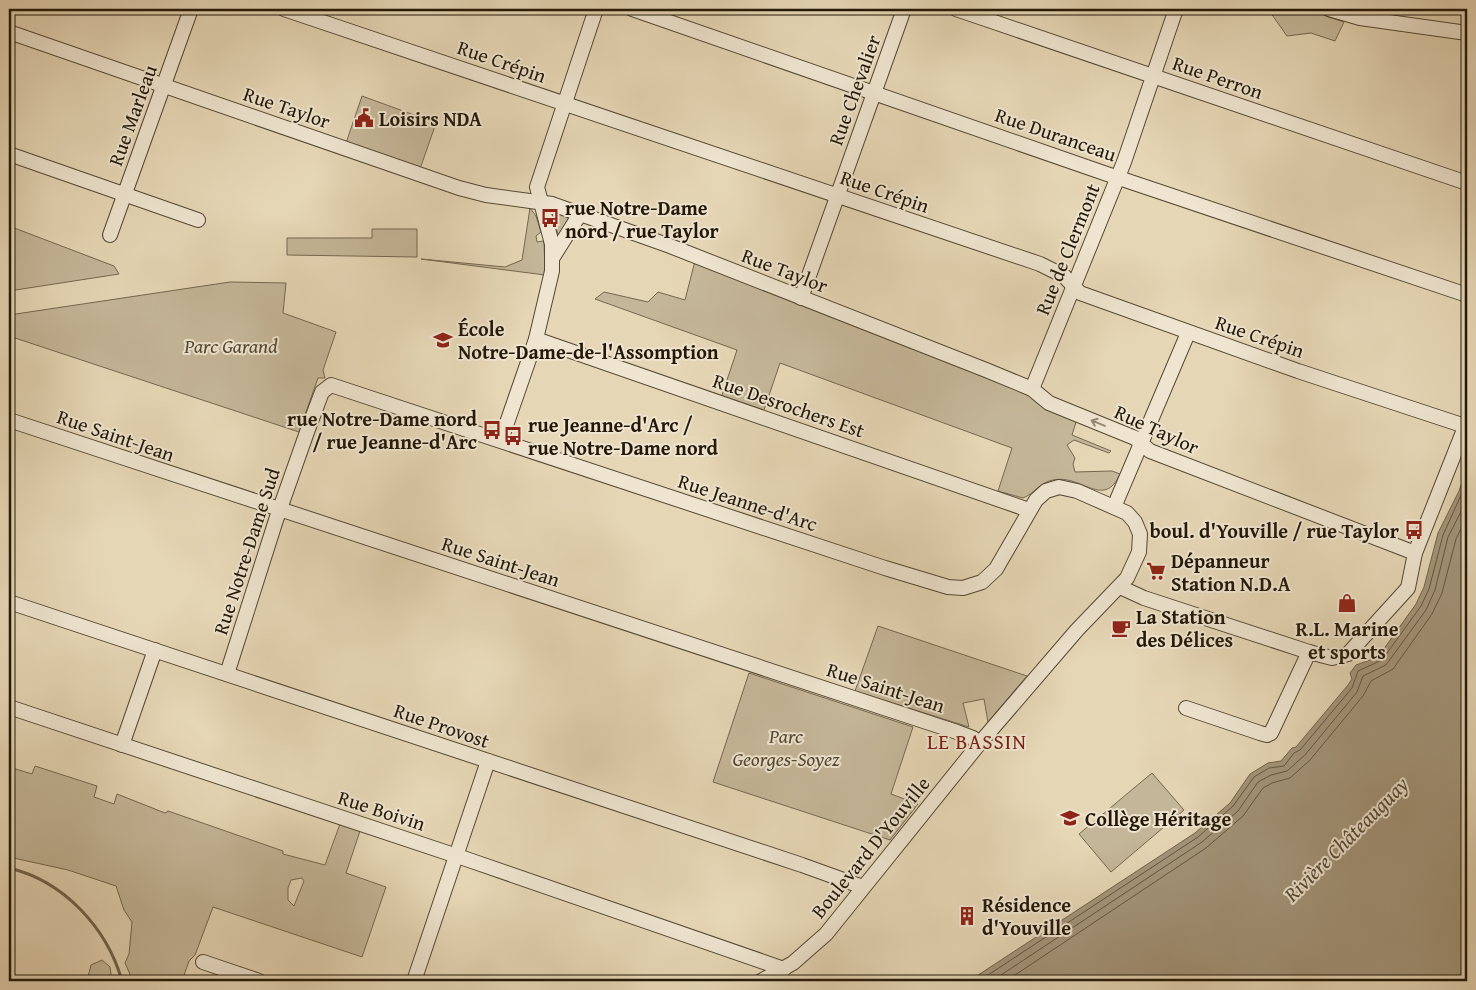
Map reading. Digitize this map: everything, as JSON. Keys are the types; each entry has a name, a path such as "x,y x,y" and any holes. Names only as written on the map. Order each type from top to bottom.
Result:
{"street":[{"name":"Rue Marleau","path":"110,235 191,9"},
{"name":"Rue Crépin","path":"284,9 1040,264 1064,276 1080,293 1188,332 1466,424"},
{"path":"501,440 536,339 548,297 553,257 537,189 539,179 596,9"},
{"name":"Rue Duranceau","path":"632,9 1467,295"},
{"name":"Rue Chevalier","path":"801,298 904,9"},
{"name":"Rue Perron","path":"956,9 1467,182"},
{"name":"Rue de Clermont","path":"1032,389 1117,176 1176,9"},
{"path":"1329,9 1360,18 1467,33"},
{"name":"Rue Taylor","path":"9,32 459,188 486,195 540,202 580,214 1032,389 1049,403 1134,438 1141,445 1159,455 1415,553"},
{"path":"9,154 198,220"},
{"path":"553,257 580,214"},
{"path":"1114,507 1188,332"},
{"name":"Rue Desrochers Est","path":"536,339 1029,510"},
{"name":"Rue Jeanne-d'Arc","path":"328,386 341,387 885,568 948,587 970,587 988,579 1007,552 1029,510 1040,496 1059,487 1077,491 1132,517 1140,534 1136,561 1120,587"},
{"name":"Rue Notre-Dame Sud","path":"227,674 280,510 320,398 328,386"},
{"name":"Rue Saint-Jean","path":"9,420 952,730 973,738 979,744"},
{"path":"1120,587 1144,598 1309,652 1332,658 1344,656 1350,652 1408,588 1412,577 1415,553 1466,424"},
{"name":"Boulevard D'Youville","path":"761,981 784,969 826,934 979,744 1071,637 1120,587"},
{"name":"Rue Provost","path":"9,602 819,870 863,887"},
{"path":"122,745 155,650"},
{"path":"1186,708 1260,733 1271,734 1309,652"},
{"name":"Rue Boivin","path":"9,708 456,856 784,969"},
{"path":"414,981 488,761"},
{"path":"742,953 754,964 755,981"},
{"path":"203,962 260,981"}],"green space":[{"path":"1268,9 1312,9 1344,22 1335,41 1311,33 1287,36"},
{"path":"362,96 436,123 420,169 346,143"},
{"path":"530,208 536,216 541,232 536,236 537,242 544,241 545,275 421,259 505,267 522,260"},
{"path":"556,212 567,216 569,221 559,236 551,218 553,213"},
{"path":"9,226 114,266 119,274 9,291"},
{"path":"372,229 417,229 417,257 287,255 287,238 372,238"},
{"path":"695,261 1028,394 1077,419 1072,435 1111,451 1109,453 1074,440 1067,445 1075,458 1073,464 1075,472 1112,471 1120,474 1114,484 1107,489 1099,490 1064,479 1048,481 1023,498 998,491 1012,448 780,363 763,413 721,398 737,350 595,299 604,292 648,302 658,292 685,300"},
{"name":"Parc Garand","path":"230,282 286,283 283,313 336,332 323,370 325,378 318,378 301,426 302,433 9,336 9,315"},
{"name":"Parc Georges-Soyez","path":"878,626 1027,676 988,722 984,699 963,703 969,727 855,691"},
{"name":"Parc Georges-Soyez","path":"749,673 913,727 891,794 918,804 890,840 713,782"},
{"path":"35,766 97,786 94,797 114,804 117,794 165,813 168,811 283,851 283,854 325,865 340,824 360,831 346,873 386,887 362,957 213,907 195,955 189,961 182,981 133,981 125,963 129,954 132,922 124,910 116,886 68,870 9,857 9,767 32,774","holes":["302,878 304,881 294,906 288,900 288,888 291,880"]},
{"path":"1152,773 1184,810 1111,872 1079,834"},
{"path":"102,960 110,967 112,981 87,981 91,965"}],"water":[{"name":"Rivière Châteauguay","path":"1467,468 1467,981 969,981 1195,833 1230,803 1250,774 1268,763 1281,761 1292,748 1296,747 1348,685 1352,679 1350,673 1356,665 1378,657 1416,604 1424,587 1438,533 1459,491"}],"waterway":[{"path":"9,868 29,874 65,895 94,925 106,943 122,981"}],"place":[{"name":"Loisirs NDA","path":"364,118"},
{"name":"rue Notre-Dame nord / rue Taylor","path":"550,218"},
{"name":"École Notre-Dame-de-l'Assomption","path":"443,340"},
{"name":"rue Notre-Dame nord / rue Jeanne-d'Arc","path":"492,430"},
{"name":"rue Jeanne-d'Arc / rue Notre-Dame nord","path":"513,436"},
{"name":"boul. d'Youville / rue Taylor","path":"1414,530"},
{"name":"Dépanneur Station N.D.A","path":"1156,571"},
{"name":"R.L. Marine et sports","path":"1347,603"},
{"name":"La Station des Délices","path":"1121,628"},
{"name":"Collège Héritage","path":"1070,818"},
{"name":"Résidence d'Youville","path":"967,916"}],"district":[{"name":"LE BASSIN","path":"977,741"}]}
